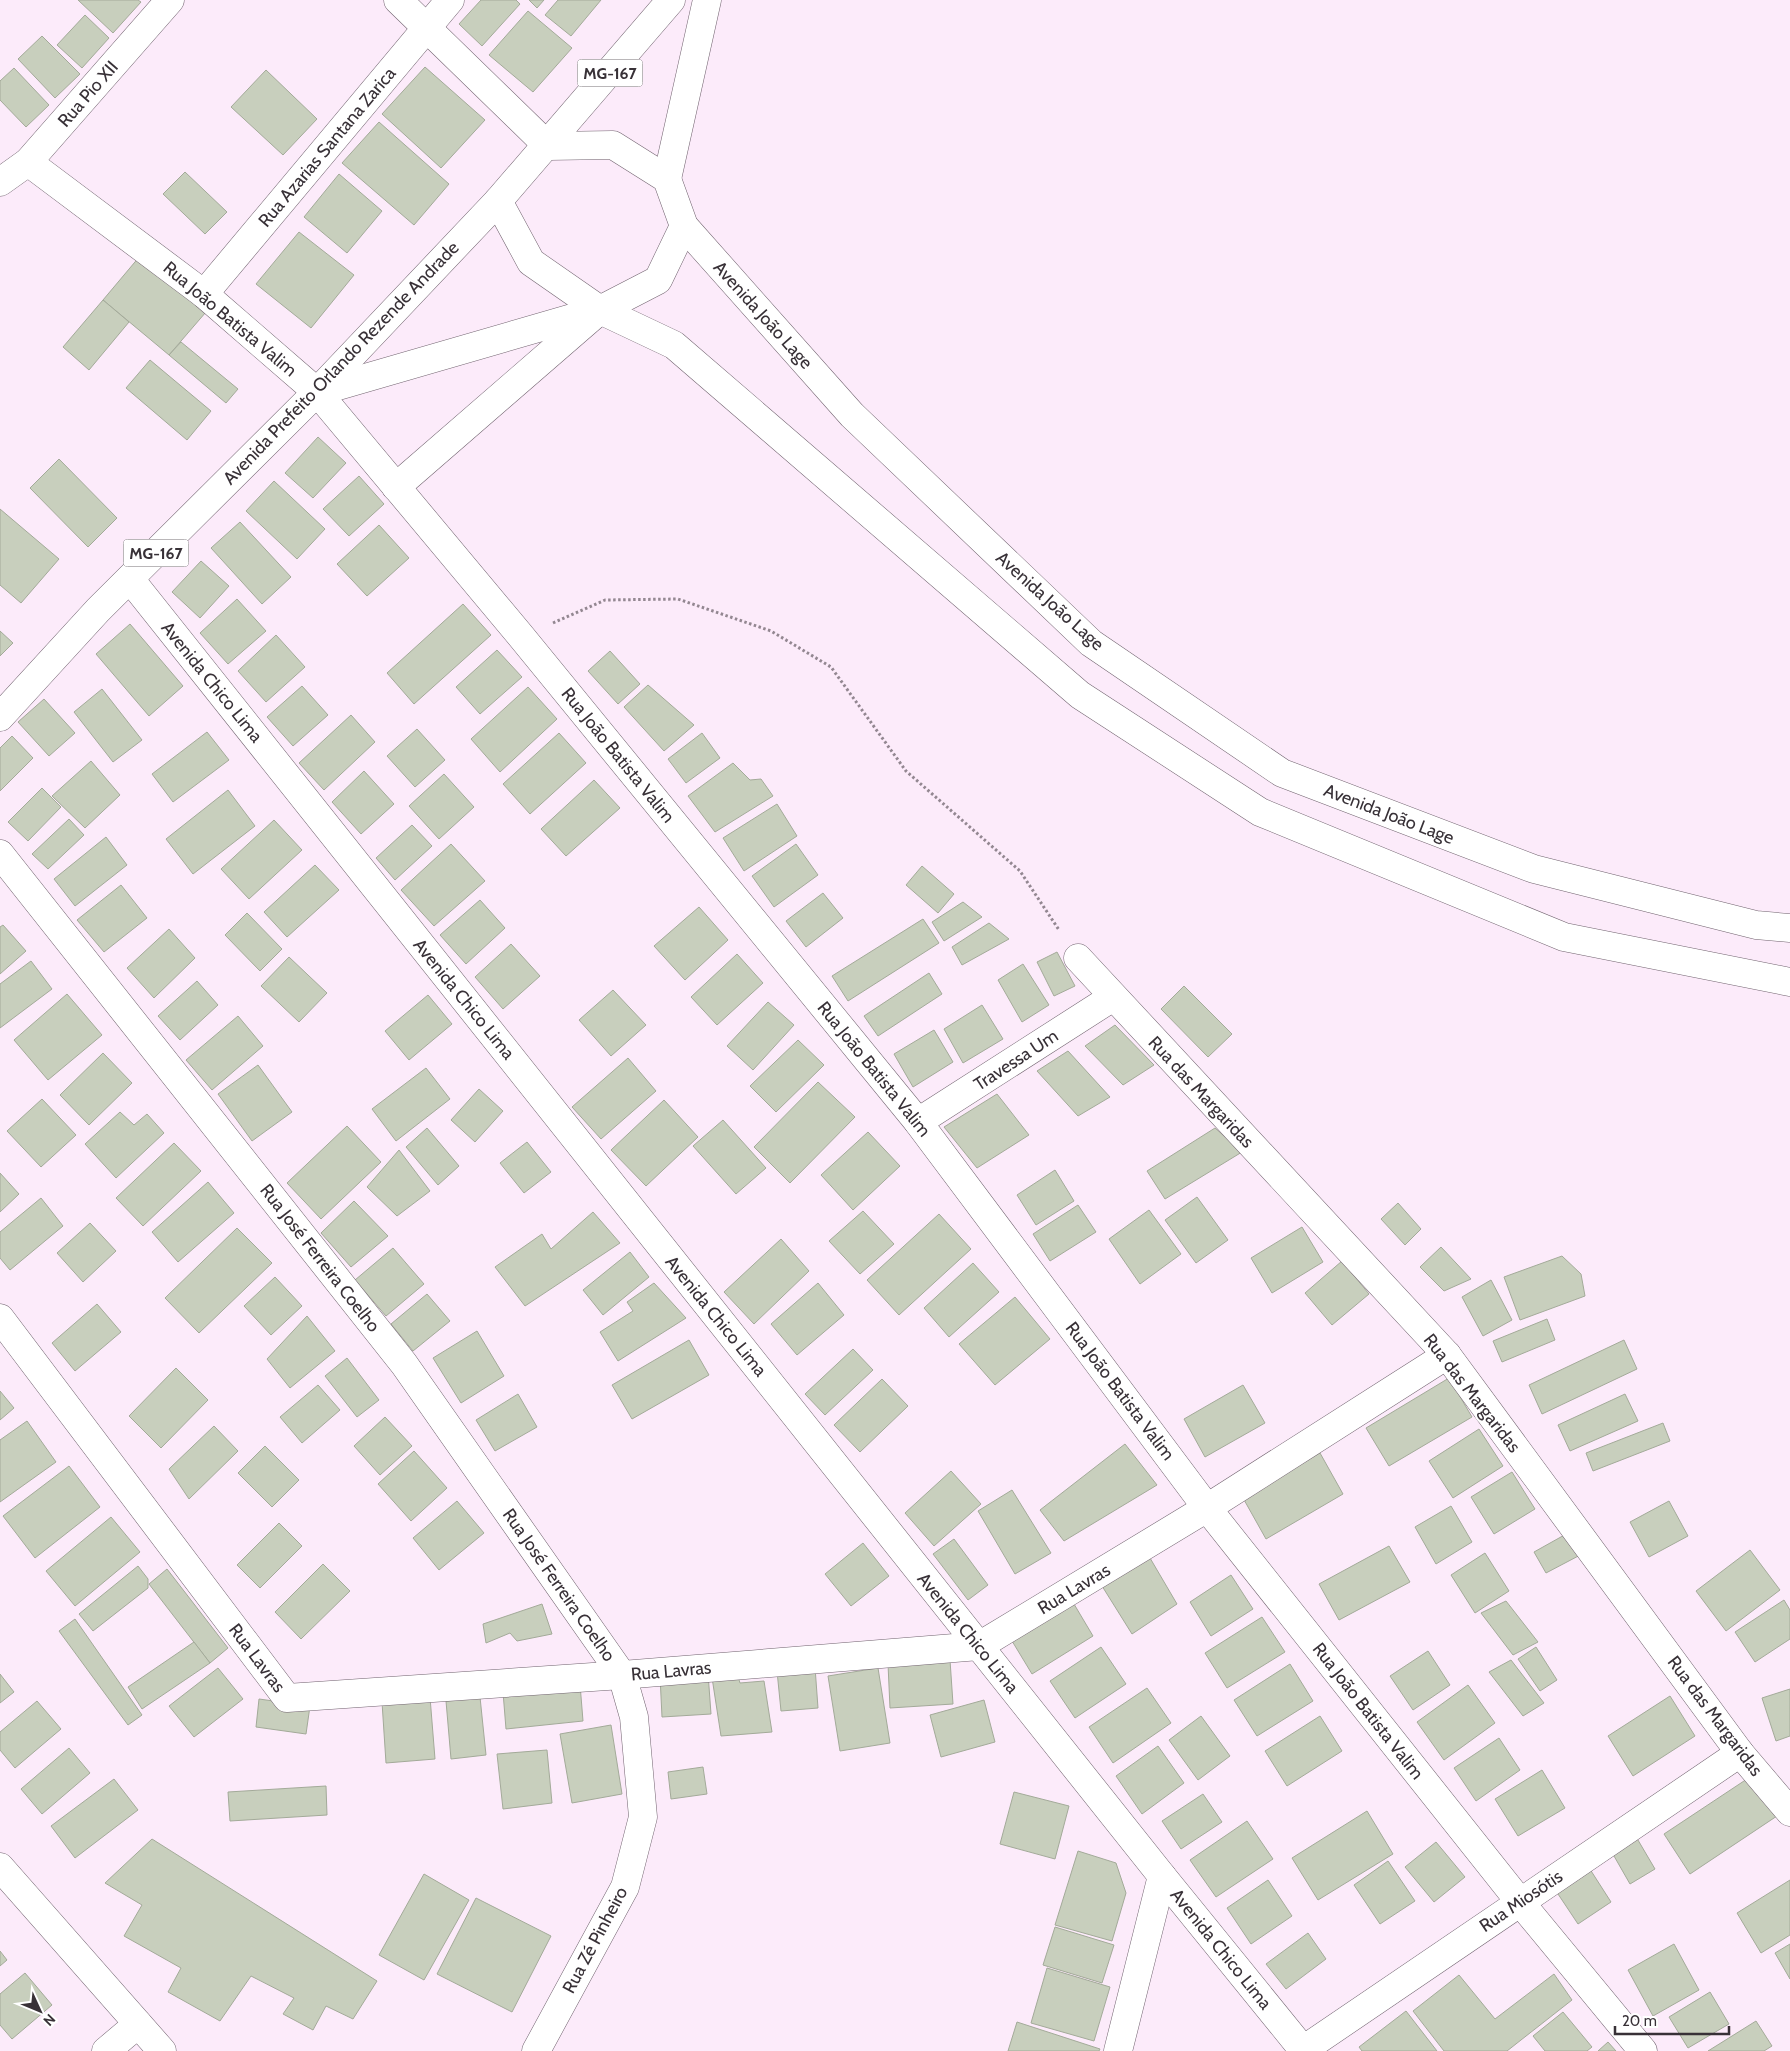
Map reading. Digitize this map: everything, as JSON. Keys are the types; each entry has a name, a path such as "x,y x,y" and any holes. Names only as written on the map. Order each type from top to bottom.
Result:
{"street":[{"name":"Rua Pio XII","path":"0,182 28,162 170,0"},
{"path":"398,0 548,146 613,145 667,179 707,0"},
{"name":"Rua Azarias Santana Zarica","path":"204,294 450,0"},
{"name":"Avenida Prefeito Orlando Rezende Andrade","path":"0,717 130,579 317,392 498,201 548,146 671,0"},
{"name":"Rua João Batista Valim","path":"28,162 204,294 317,392 520,635 918,1122 1207,1508 1520,1902 1643,2051"},
{"name":"Avenida João Lage","path":"667,179 684,226 852,415 1091,643 1282,773 1534,869 1756,925 1790,928"},
{"path":"498,201 531,262 600,310 674,345 1080,694 1260,812 1564,937 1790,982"},
{"path":"317,392 600,310 658,280 684,226"},
{"path":"396,487 600,310"},
{"name":"Avenida Chico Lima","path":"130,579 1162,1876 1304,2051"},
{"name":"Rua José Ferreira Coelho","path":"0,854 404,1364 622,1676"},
{"name":"Rua das Margaridas","path":"1078,958 1447,1355 1740,1753 1790,1812"},
{"name":"Travessa Um","path":"918,1122 1113,997"},
{"name":"Rua Lavras","path":"0,1318 287,1698 622,1676 979,1646 1207,1508 1447,1355"},
{"name":"Rua Zé Pinheiro","path":"536,2051 625,1887 644,1817 634,1717 622,1676"},
{"name":"Rua Miosótis","path":"1304,2051 1740,1753"},
{"path":"0,1867 162,2051"},
{"path":"1118,2051 1162,1876"},
{"path":"106,2051 138,2024"}],"path":[{"path":"520,635 551,624 605,600 678,599 771,631 831,667 906,771 1020,871 1078,958"}],"building":[{"path":"78,0 138,0 141,2 113,33"},
{"path":"481,0 516,0 520,4 482,46 459,24"},
{"path":"529,0 544,0 537,8"},
{"path":"558,0 601,0 571,36 545,15"},
{"path":"528,11 572,48 533,92 489,55"},
{"path":"85,15 109,38 82,68 57,45"},
{"path":"42,36 80,74 55,98 18,59"},
{"path":"425,67 485,120 441,168 382,114"},
{"path":"14,68 49,105 26,127 0,100 0,81"},
{"path":"266,70 317,119 283,155 231,107"},
{"path":"379,122 449,184 414,225 342,163"},
{"path":"185,172 227,212 205,234 163,194"},
{"path":"339,174 382,211 347,253 304,217"},
{"path":"299,232 354,275 311,328 256,284"},
{"path":"140,256 206,312 169,355 103,300"},
{"path":"103,300 129,322 89,370 63,347"},
{"path":"181,342 238,389 226,403 169,355"},
{"path":"150,360 211,411 187,440 126,388"},
{"path":"318,437 346,463 313,498 285,473"},
{"path":"59,459 117,518 88,547 30,488"},
{"path":"359,476 384,504 349,536 323,509"},
{"path":"274,481 325,529 297,559 246,511"},
{"path":"0,509 59,559 21,603 0,585"},
{"path":"240,522 291,577 262,604 211,548"},
{"path":"379,525 409,558 367,596 337,564"},
{"path":"201,561 229,586 200,618 172,592"},
{"path":"237,599 266,631 228,664 200,633"},
{"path":"463,604 491,635 414,704 387,673"},
{"path":"130,624 183,686 149,716 96,654"},
{"path":"0,631 13,643 0,656"},
{"path":"276,635 305,667 266,702 238,671"},
{"path":"497,650 522,677 480,714 456,687"},
{"path":"610,651 640,684 618,704 588,671"},
{"path":"648,685 694,725 664,751 624,707"},
{"path":"302,686 328,715 293,746 267,717"},
{"path":"528,687 557,719 500,772 471,739"},
{"path":"102,689 142,740 113,762 74,712"},
{"path":"44,699 75,733 49,756 18,722"},
{"path":"351,715 375,742 324,790 299,763"},
{"path":"417,729 445,760 415,787 387,756"},
{"path":"207,732 229,760 173,802 152,774"},
{"path":"559,733 586,763 530,814 503,784"},
{"path":"702,733 720,758 686,783 668,759"},
{"path":"12,736 33,758 0,791 0,748"},
{"path":"91,761 120,795 85,828 52,796"},
{"path":"733,763 750,780 761,779 773,796 715,832 688,796"},
{"path":"364,771 394,804 361,834 332,802"},
{"path":"444,774 474,807 439,839 409,806"},
{"path":"594,780 620,808 566,856 541,829"},
{"path":"42,788 61,807 28,841 8,822"},
{"path":"228,790 255,826 193,874 166,839"},
{"path":"777,804 797,836 744,871 723,838"},
{"path":"69,819 84,835 48,869 32,854"},
{"path":"274,820 302,850 249,899 221,869"},
{"path":"412,825 432,846 395,880 376,858"},
{"path":"106,837 127,865 75,906 54,879"},
{"path":"451,844 485,881 434,926 401,890"},
{"path":"796,844 818,875 774,907 752,876"},
{"path":"315,865 339,890 287,937 264,912"},
{"path":"922,866 954,894 938,913 906,885"},
{"path":"121,885 147,918 104,952 77,920"},
{"path":"823,893 843,918 806,947 786,921"},
{"path":"480,900 505,928 466,964 440,935"},
{"path":"963,902 982,917 944,941 932,922"},
{"path":"699,907 728,940 685,980 654,946"},
{"path":"247,913 282,949 260,971 225,935"},
{"path":"923,919 939,943 848,1001 832,976"},
{"path":"989,923 1009,939 962,965 952,947"},
{"path":"3,925 26,951 0,974 0,927"},
{"path":"169,929 195,958 154,998 127,968"},
{"path":"511,944 540,976 503,1009 475,977"},
{"path":"1057,952 1075,986 1054,996 1037,962"},
{"path":"737,954 763,983 717,1025 691,997"},
{"path":"289,957 327,993 299,1022 261,986"},
{"path":"31,961 52,989 0,1028 0,984"},
{"path":"1023,964 1049,1005 1022,1022 998,980"},
{"path":"929,973 942,994 878,1036 864,1016"},
{"path":"197,981 218,1005 180,1040 158,1016"},
{"path":"1184,986 1232,1034 1208,1057 1161,1009"},
{"path":"613,990 646,1025 611,1056 579,1020"},
{"path":"67,994 102,1035 48,1080 14,1040"},
{"path":"428,995 452,1024 409,1060 385,1031"},
{"path":"768,1002 794,1025 753,1070 727,1046"},
{"path":"982,1005 1003,1039 963,1063 944,1029"},
{"path":"238,1016 263,1046 212,1090 186,1060"},
{"path":"1115,1025 1154,1065 1123,1085 1085,1046"},
{"path":"934,1030 953,1062 913,1087 894,1054"},
{"path":"798,1040 824,1065 776,1112 750,1086"},
{"path":"1068,1051 1110,1097 1078,1116 1037,1071"},
{"path":"103,1053 132,1083 89,1125 60,1095"},
{"path":"628,1058 656,1091 601,1139 572,1107"},
{"path":"258,1065 292,1112 252,1141 218,1094"},
{"path":"426,1068 450,1099 396,1141 372,1109"},
{"path":"818,1082 855,1117 790,1183 754,1147"},
{"path":"479,1089 503,1111 475,1142 451,1120"},
{"path":"997,1094 1029,1135 977,1168 944,1127"},
{"path":"42,1099 76,1135 41,1167 7,1131"},
{"path":"664,1100 698,1137 646,1186 611,1150"},
{"path":"120,1112 134,1125 147,1114 164,1133 116,1178 85,1144"},
{"path":"723,1120 766,1168 736,1194 693,1146"},
{"path":"347,1126 381,1162 321,1219 287,1183"},
{"path":"427,1128 459,1166 438,1185 406,1147"},
{"path":"1215,1128 1242,1152 1165,1199 1147,1171"},
{"path":"868,1132 900,1166 853,1210 821,1175"},
{"path":"527,1142 551,1172 524,1193 500,1163"},
{"path":"174,1143 201,1171 143,1226 116,1198"},
{"path":"399,1150 430,1191 397,1216 367,1187"},
{"path":"1055,1170 1074,1201 1036,1225 1017,1195"},
{"path":"0,1173 19,1194 0,1212"},
{"path":"208,1182 234,1213 178,1262 152,1232"},
{"path":"1197,1197 1228,1240 1196,1263 1165,1220"},
{"path":"41,1198 63,1226 10,1270 0,1258 0,1232"},
{"path":"354,1201 388,1236 351,1267 321,1233"},
{"path":"1398,1203 1421,1229 1405,1245 1381,1219"},
{"path":"1078,1205 1096,1232 1050,1261 1033,1234"},
{"path":"1149,1210 1181,1254 1140,1284 1109,1239"},
{"path":"863,1211 894,1244 860,1274 829,1241"},
{"path":"593,1212 620,1243 525,1306 495,1267 542,1234 551,1249"},
{"path":"939,1214 971,1249 899,1315 867,1280"},
{"path":"90,1223 116,1251 83,1282 57,1253"},
{"path":"1302,1227 1323,1262 1272,1293 1251,1258"},
{"path":"237,1228 272,1263 199,1333 165,1298"},
{"path":"781,1239 809,1271 754,1324 724,1292"},
{"path":"1441,1247 1471,1279 1444,1291 1420,1267"},
{"path":"393,1248 424,1284 386,1316 355,1280"},
{"path":"630,1252 649,1277 603,1315 583,1290"},
{"path":"1562,1256 1581,1274 1585,1296 1520,1320 1504,1277"},
{"path":"1342,1261 1369,1294 1332,1325 1305,1293"},
{"path":"973,1263 999,1292 949,1337 924,1308"},
{"path":"275,1277 302,1306 271,1335 244,1306"},
{"path":"1491,1280 1512,1320 1483,1336 1462,1297"},
{"path":"654,1283 686,1318 618,1361 600,1332 633,1311 627,1302"},
{"path":"818,1283 844,1315 797,1355 771,1324"},
{"path":"427,1294 450,1321 413,1351 391,1324"},
{"path":"1015,1297 1050,1339 995,1385 959,1344"},
{"path":"97,1304 121,1332 75,1371 52,1343"},
{"path":"307,1316 335,1351 290,1388 267,1359"},
{"path":"1547,1319 1555,1340 1502,1362 1493,1341"},
{"path":"477,1331 504,1376 461,1403 433,1358"},
{"path":"689,1340 709,1375 632,1419 612,1385"},
{"path":"1624,1340 1637,1369 1542,1414 1529,1385"},
{"path":"853,1349 873,1370 825,1415 805,1394"},
{"path":"347,1358 379,1400 357,1417 325,1376"},
{"path":"176,1368 208,1400 161,1448 129,1416"},
{"path":"1449,1378 1472,1417 1389,1466 1366,1428"},
{"path":"882,1379 908,1406 860,1452 834,1425"},
{"path":"318,1385 340,1410 302,1443 280,1417"},
{"path":"1243,1385 1265,1423 1205,1457 1184,1419"},
{"path":"0,1391 14,1408 0,1420"},
{"path":"518,1394 537,1427 495,1451 476,1420"},
{"path":"1625,1394 1638,1421 1570,1451 1558,1425"},
{"path":"385,1417 412,1446 380,1475 354,1446"},
{"path":"27,1421 56,1462 0,1502 0,1440"},
{"path":"1663,1423 1670,1441 1593,1471 1586,1453"},
{"path":"214,1426 238,1451 189,1499 169,1469"},
{"path":"1479,1429 1503,1466 1453,1498 1429,1461"},
{"path":"1125,1444 1157,1485 1064,1541 1040,1510"},
{"path":"265,1446 299,1480 272,1507 238,1473"},
{"path":"414,1451 447,1488 411,1521 378,1484"},
{"path":"1320,1453 1343,1494 1266,1539 1243,1498"},
{"path":"69,1466 100,1507 35,1558 3,1516"},
{"path":"951,1471 981,1504 934,1546 905,1513"},
{"path":"1512,1472 1535,1509 1494,1534 1471,1497"},
{"path":"1012,1490 1051,1553 1015,1574 978,1511"},
{"path":"457,1501 484,1533 439,1570 413,1538"},
{"path":"1669,1501 1688,1536 1649,1557 1630,1522"},
{"path":"1451,1506 1472,1542 1436,1564 1415,1527"},
{"path":"111,1517 140,1552 75,1606 46,1571"},
{"path":"279,1523 302,1546 260,1588 237,1565"},
{"path":"1568,1533 1584,1553 1546,1573 1534,1552"},
{"path":"954,1539 988,1585 968,1600 933,1554"},
{"path":"863,1543 889,1576 851,1606 825,1574"},
{"path":"1389,1546 1410,1582 1339,1620 1319,1584"},
{"path":"1750,1550 1780,1590 1726,1631 1696,1591"},
{"path":"1485,1553 1509,1591 1475,1613 1451,1575"},
{"path":"1150,1558 1177,1604 1132,1634 1102,1586"},
{"path":"323,1564 350,1591 301,1639 275,1612"},
{"path":"138,1566 148,1579 148,1588 93,1631 79,1614"},
{"path":"167,1569 228,1648 210,1663 149,1584"},
{"path":"1231,1575 1253,1609 1211,1636 1190,1602"},
{"path":"1071,1599 1093,1636 1032,1674 1009,1636"},
{"path":"1784,1600 1790,1610 1790,1639 1755,1662 1735,1632"},
{"path":"1506,1601 1538,1642 1513,1655 1481,1613"},
{"path":"542,1604 552,1634 517,1641 510,1633 486,1643 483,1624"},
{"path":"1262,1617 1285,1652 1227,1688 1205,1653"},
{"path":"75,1619 142,1715 128,1725 59,1631"},
{"path":"194,1642 210,1663 142,1709 128,1687"},
{"path":"1101,1647 1126,1684 1075,1718 1050,1681"},
{"path":"1536,1647 1557,1680 1540,1691 1518,1659"},
{"path":"1428,1651 1450,1685 1413,1710 1390,1676"},
{"path":"950,1660 953,1704 890,1708 888,1664"},
{"path":"1511,1660 1544,1703 1523,1716 1489,1672"},
{"path":"1290,1664 1313,1701 1257,1736 1234,1700"},
{"path":"815,1667 818,1708 781,1711 777,1671"},
{"path":"218,1668 243,1699 194,1737 169,1706"},
{"path":"878,1668 890,1743 840,1751 828,1676"},
{"path":"736,1670 740,1683 764,1681 772,1732 721,1736 711,1671"},
{"path":"708,1673 711,1714 662,1717 660,1676"},
{"path":"0,1674 14,1692 0,1703"},
{"path":"580,1684 583,1721 506,1729 503,1692"},
{"path":"1468,1685 1495,1723 1444,1760 1417,1722"},
{"path":"1147,1688 1171,1723 1113,1763 1089,1727"},
{"path":"1790,1689 1790,1736 1776,1741 1762,1698"},
{"path":"1670,1696 1695,1736 1633,1776 1608,1736"},
{"path":"430,1697 435,1759 386,1763 382,1702"},
{"path":"480,1697 486,1755 451,1759 446,1701"},
{"path":"259,1699 310,1706 306,1734 256,1727"},
{"path":"984,1700 995,1742 941,1757 930,1715"},
{"path":"37,1701 61,1729 15,1768 0,1750 0,1732"},
{"path":"1201,1716 1230,1756 1198,1780 1169,1740"},
{"path":"1320,1716 1342,1751 1287,1786 1265,1751"},
{"path":"611,1725 622,1794 572,1803 560,1734"},
{"path":"1499,1738 1520,1770 1476,1801 1454,1768"},
{"path":"1158,1746 1184,1783 1142,1814 1116,1776"},
{"path":"69,1748 90,1773 42,1814 21,1789"},
{"path":"547,1750 552,1803 503,1809 497,1754"},
{"path":"703,1767 707,1794 671,1799 668,1772"},
{"path":"1542,1770 1565,1808 1518,1836 1495,1799"},
{"path":"1750,1777 1777,1816 1690,1874 1664,1834"},
{"path":"114,1779 138,1810 75,1858 51,1826"},
{"path":"326,1786 327,1815 230,1821 228,1792"},
{"path":"1014,1792 1069,1806 1055,1859 1000,1844"},
{"path":"1203,1794 1222,1822 1181,1849 1162,1821"},
{"path":"1367,1811 1393,1854 1318,1900 1292,1858"},
{"path":"1247,1821 1273,1859 1216,1897 1190,1860"},
{"path":"1635,1835 1655,1869 1630,1884 1610,1849"},
{"path":"152,1839 377,1981 353,2019 326,2006 313,2030 283,2014 294,1998 251,1976 220,2021 168,1992 181,1968 124,1936 142,1905 105,1883"},
{"path":"1436,1842 1465,1877 1434,1902 1405,1867"},
{"path":"1078,1851 1116,1863 1126,1893 1112,1941 1055,1925"},
{"path":"1388,1861 1415,1901 1380,1924 1354,1885"},
{"path":"1586,1863 1611,1902 1578,1924 1552,1885"},
{"path":"424,1874 469,1900 424,1980 379,1955"},
{"path":"1268,1880 1292,1916 1251,1944 1227,1908"},
{"path":"1790,1880 1790,1935 1761,1953 1737,1913"},
{"path":"476,1898 551,1936 512,2012 437,1974"},
{"path":"1055,1927 1114,1945 1102,1983 1043,1965"},
{"path":"1308,1933 1326,1959 1286,1989 1266,1964"},
{"path":"1674,1944 1699,1990 1653,2016 1628,1970"},
{"path":"1790,1944 1790,1979 1775,1953"},
{"path":"0,1951 7,1960 0,1966"},
{"path":"1047,1968 1110,1987 1094,2041 1031,2023"},
{"path":"25,1973 52,2005 12,2039 0,2025 0,1994"},
{"path":"1554,1974 1572,2000 1507,2051 1444,2051 1413,2011 1459,1975 1495,2019"},
{"path":"1710,1992 1729,2024 1688,2048 1669,2017"},
{"path":"1406,2011 1437,2051 1362,2051 1359,2047"},
{"path":"1563,2012 1592,2047 1587,2051 1545,2051 1533,2036"},
{"path":"1756,2021 1772,2046 1764,2051 1708,2051"},
{"path":"1017,2022 1100,2049 1099,2051 1008,2051"},
{"path":"1608,2042 1616,2051 1598,2051"}]}
